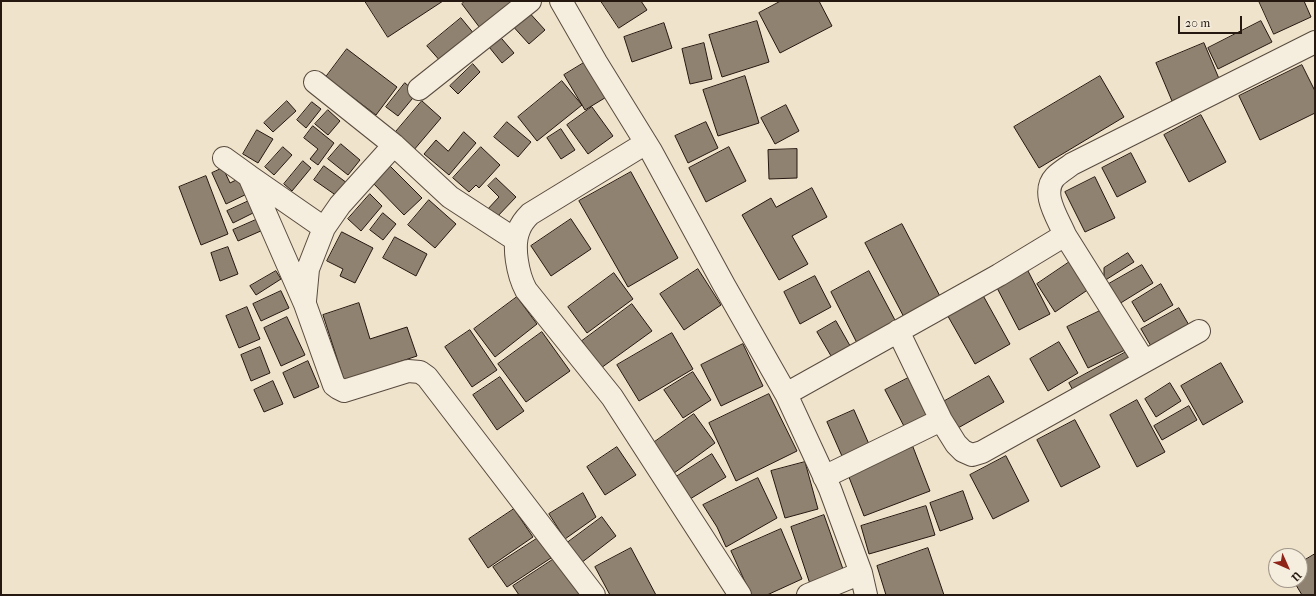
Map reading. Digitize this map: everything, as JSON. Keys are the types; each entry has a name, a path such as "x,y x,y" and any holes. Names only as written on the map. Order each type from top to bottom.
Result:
{"street":[{"path":"420,89 530,1"},
{"path":"561,1 596,62 646,143 786,394 824,476 861,573 866,595"},
{"path":"1144,361 1065,235 1048,197 1048,188 1054,178 1072,164 1315,42"},
{"path":"314,82 394,145 450,197 516,240"},
{"path":"646,143 533,212 523,221 518,231 516,240 518,268 521,280 526,290 612,397 740,595"},
{"path":"305,304 308,269 324,228 340,205 394,145"},
{"path":"224,158 324,228"},
{"path":"249,176 305,304 334,384 344,391 408,372 420,372 427,377 594,595"},
{"path":"786,394 999,275 1065,235"},
{"path":"898,331 942,420 956,444 963,451 972,455 982,452 1199,331"},
{"path":"824,476 942,420"},
{"path":"808,595 861,573"}],"building":[{"path":"365,1 443,1 388,37"},
{"path":"465,1 516,1 480,28 462,4"},
{"path":"601,1 641,1 647,10 619,28"},
{"path":"781,1 819,1 832,26 780,53 759,13"},
{"path":"1259,1 1304,1 1311,17 1274,34"},
{"path":"526,9 545,30 529,44 510,23"},
{"path":"461,18 475,35 442,63 427,46"},
{"path":"757,21 769,62 722,77 709,35"},
{"path":"1261,21 1272,42 1218,69 1208,48"},
{"path":"664,23 672,48 632,62 624,37"},
{"path":"496,32 514,53 502,63 485,42"},
{"path":"704,43 712,79 690,84 682,49"},
{"path":"1204,43 1220,81 1172,101 1156,63"},
{"path":"347,49 397,87 376,115 326,77"},
{"path":"587,61 608,96 585,110 564,75"},
{"path":"473,64 480,72 458,94 450,86"},
{"path":"1302,65 1315,91 1315,113 1260,140 1239,96"},
{"path":"745,76 759,123 718,136 703,90"},
{"path":"1100,76 1124,117 1039,168 1014,127"},
{"path":"562,81 582,105 537,141 518,117"},
{"path":"405,83 417,93 398,116 386,107"},
{"path":"287,101 296,111 273,132 264,123"},
{"path":"422,101 441,118 413,151 394,134"},
{"path":"312,102 321,109 306,128 297,120"},
{"path":"786,105 799,131 775,144 761,118"},
{"path":"592,107 613,136 588,154 567,125"},
{"path":"328,110 340,121 328,135 315,124"},
{"path":"1201,115 1226,162 1189,182 1164,135"},
{"path":"507,122 531,142 518,157 494,137"},
{"path":"706,122 718,148 688,163 675,136"},
{"path":"313,126 334,143 318,165 310,159 318,149 304,138"},
{"path":"561,129 575,150 561,159 547,138"},
{"path":"257,130 273,139 258,163 243,154"},
{"path":"464,132 476,143 449,175 424,154 436,140 448,151"},
{"path":"341,144 360,160 348,175 328,159"},
{"path":"283,147 292,155 274,175 265,167"},
{"path":"481,147 500,165 479,188 476,185 469,192 453,178"},
{"path":"729,147 746,181 706,202 689,168"},
{"path":"797,149 797,178 769,179 768,150"},
{"path":"1131,153 1146,182 1117,197 1102,168"},
{"path":"303,161 311,168 292,191 284,184"},
{"path":"389,165 422,198 404,215 372,182"},
{"path":"324,166 347,183 337,196 314,180"},
{"path":"223,168 230,183 244,176 251,192 226,204 212,173"},
{"path":"631,172 678,258 628,287 579,201"},
{"path":"206,176 228,234 201,245 179,187"},
{"path":"1095,177 1115,218 1085,232 1065,192"},
{"path":"496,178 516,197 495,219 486,211 499,197 488,186"},
{"path":"812,188 827,217 792,236 808,264 779,280 742,215 771,198 776,207"},
{"path":"370,194 382,206 361,231 348,219"},
{"path":"251,200 257,211 233,223 227,211"},
{"path":"429,200 456,224 435,248 408,225"},
{"path":"383,213 396,224 383,240 370,230"},
{"path":"258,219 263,230 238,241 233,230"},
{"path":"571,219 591,249 551,276 531,246"},
{"path":"902,224 943,302 906,321 865,243"},
{"path":"342,232 373,248 355,283 340,276 343,269 327,261"},
{"path":"395,237 427,254 416,276 383,258"},
{"path":"228,247 238,274 220,281 211,253"},
{"path":"1128,253 1134,262 1104,281 1104,268"},
{"path":"1071,261 1089,289 1055,312 1037,284"},
{"path":"1142,265 1153,283 1119,304 1107,285"},
{"path":"698,269 721,305 684,330 660,294"},
{"path":"1027,269 1050,314 1019,330 996,286"},
{"path":"276,271 281,279 256,295 250,286"},
{"path":"869,271 896,322 857,343 831,292"},
{"path":"614,273 633,299 587,333 568,307"},
{"path":"815,276 831,307 800,324 784,292"},
{"path":"1161,284 1173,305 1144,322 1132,302"},
{"path":"980,290 1010,344 975,364 945,311"},
{"path":"281,291 289,308 261,321 253,304"},
{"path":"517,297 537,324 495,357 474,329"},
{"path":"359,303 370,339 407,327 417,356 344,380 323,315"},
{"path":"632,304 652,331 601,368 582,341"},
{"path":"247,307 260,339 239,348 226,316"},
{"path":"1179,308 1193,332 1155,353 1141,329"},
{"path":"1104,309 1125,350 1088,368 1067,327"},
{"path":"287,317 305,355 281,366 264,328"},
{"path":"836,321 853,351 834,361 817,332"},
{"path":"470,330 497,370 472,387 445,347"},
{"path":"542,332 570,371 526,402 498,364"},
{"path":"672,333 693,369 639,401 617,365"},
{"path":"1059,342 1078,373 1048,391 1030,359"},
{"path":"743,344 763,386 721,406 701,365"},
{"path":"260,347 270,373 251,381 241,355"},
{"path":"1128,351 1134,362 1075,394 1069,383"},
{"path":"308,361 319,387 294,398 283,373"},
{"path":"1221,363 1243,402 1203,425 1181,386"},
{"path":"693,372 711,400 683,418 664,390"},
{"path":"912,376 933,416 906,430 885,390"},
{"path":"989,376 1004,402 958,428 943,402"},
{"path":"500,377 524,411 497,430 473,395"},
{"path":"273,381 283,404 264,412 254,390"},
{"path":"1170,383 1181,401 1156,417 1145,399"},
{"path":"769,394 797,451 736,481 709,423"},
{"path":"1137,400 1165,452 1137,467 1110,415"},
{"path":"1189,406 1197,420 1162,440 1154,426"},
{"path":"854,410 872,451 845,463 827,422"},
{"path":"694,414 715,443 670,476 649,446"},
{"path":"1075,420 1100,467 1061,487 1037,440"},
{"path":"617,447 636,475 605,495 587,467"},
{"path":"913,447 930,491 864,516 847,472"},
{"path":"712,454 726,477 690,499 676,477"},
{"path":"1006,456 1029,501 993,519 970,475"},
{"path":"805,462 818,509 785,518 771,471"},
{"path":"758,478 777,518 726,547 717,527 703,505"},
{"path":"963,491 973,519 940,531 930,503"},
{"path":"583,493 596,517 565,539 549,514"},
{"path":"926,506 935,535 869,554 861,526"},
{"path":"514,509 533,537 488,568 469,539"},
{"path":"824,515 844,572 810,584 791,527"},
{"path":"602,517 616,536 581,563 567,543"},
{"path":"781,529 802,579 767,595 751,595 731,551"},
{"path":"538,538 551,558 507,587 493,567"},
{"path":"631,548 656,595 610,595 595,567"},
{"path":"928,548 944,595 886,595 877,566"},
{"path":"1315,554 1315,595 1302,595 1298,588 1308,588 1308,558"},
{"path":"557,557 581,594 580,595 519,595 513,586"}]}
